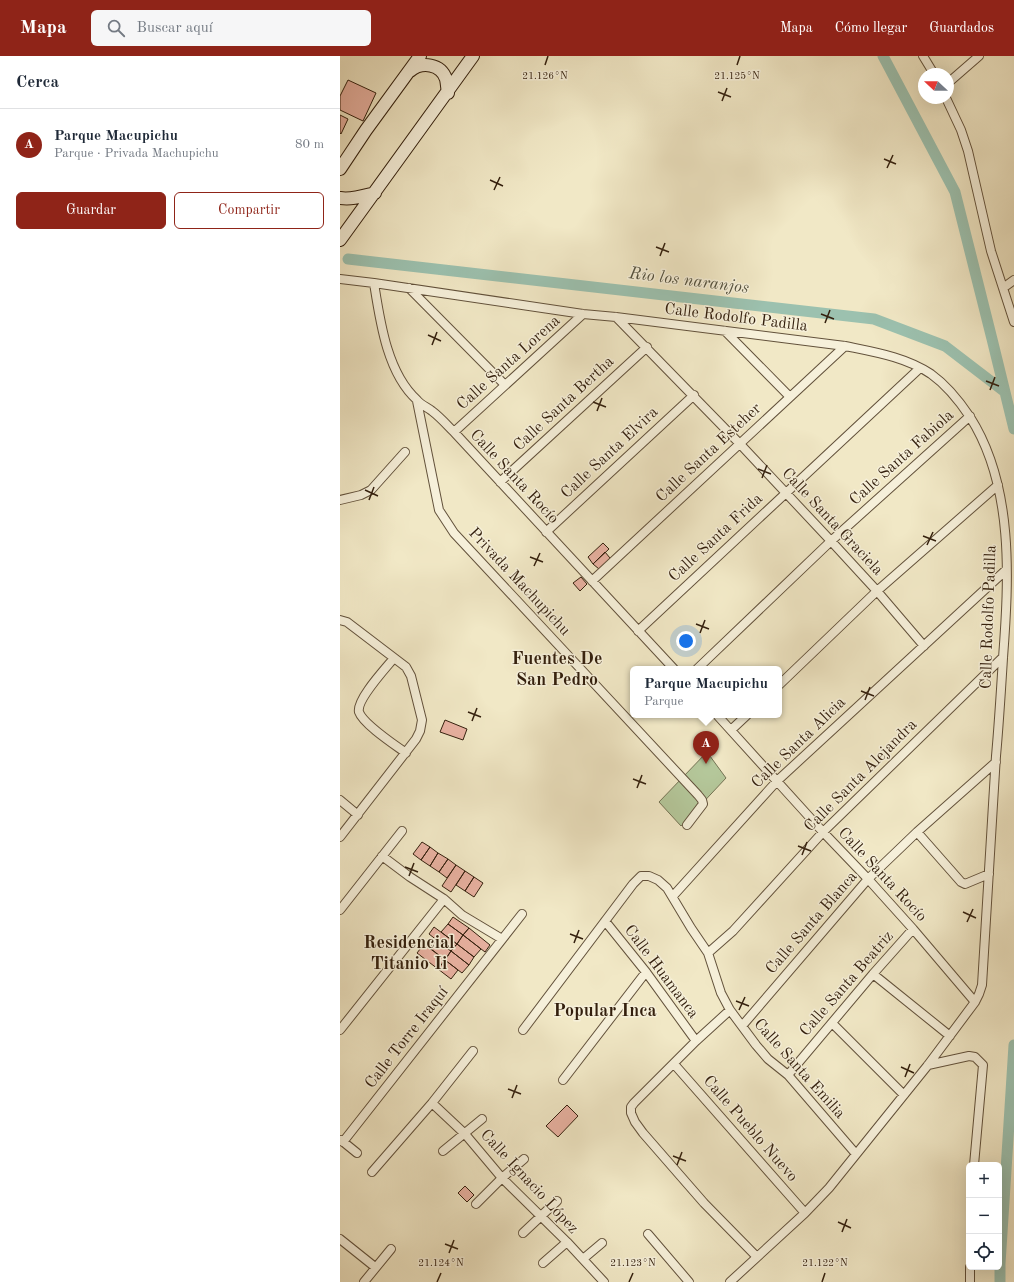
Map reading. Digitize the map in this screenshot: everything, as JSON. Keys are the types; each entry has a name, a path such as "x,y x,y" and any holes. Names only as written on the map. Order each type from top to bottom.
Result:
{"main road":[{"path":"341,166 420,56"},
{"path":"340,240 448,93 473,56"},
{"path":"407,74 420,65 435,67 442,72 446,79 448,93"},
{"path":"340,198 359,198 375,193"}],"street":[{"path":"923,56 930,68"},
{"path":"954,78 979,56"},
{"path":"949,104 961,130 968,151 990,251 1014,322"},
{"name":"Calle Rodolfo Padilla","path":"340,279 583,314 845,346 879,353 920,368 932,375 958,401 970,416 986,446 998,485 1004,522 1006,615 982,985 975,1002 950,1036 833,1183 805,1213 730,1282"},
{"path":"1003,288 1014,280"},
{"name":"Calle Santa Rocío","path":"374,283 384,337 393,363 403,384 417,401 432,411 454,432 671,666"},
{"path":"409,288 505,385"},
{"name":"Calle Santa Lorena","path":"454,432 583,314"},
{"name":"Calle Santa Graciela","path":"616,317 694,395 831,540 924,646"},
{"path":"725,331 790,397"},
{"name":"Calle Santa Esteher","path":"592,581 845,346"},
{"name":"Calle Santa Bertha","path":"500,482 647,347"},
{"name":"Calle Santa Frida","path":"638,631 920,368"},
{"name":"Calle Santa Elvira","path":"546,532 694,395"},
{"name":"Privada Machupichu","path":"417,401 439,510 446,521 454,533 698,794 703,804 687,824"},
{"name":"Calle Santa Fabiola","path":"700,666 831,540 970,416"},
{"path":"340,500 361,495 371,490 405,452"},
{"path":"782,682 877,591 998,485"},
{"name":"Calle Santa Alicia","path":"673,896 777,782 1006,570"},
{"path":"340,620 347,622 406,667 411,676 422,720 416,739 340,837"},
{"name":"Calle Santa Alejandra","path":"708,952 733,931 823,832 1003,657"},
{"path":"394,658 362,698 359,711 367,723 406,753"},
{"name":"Calle Santa Rocío","path":"720,718 823,832 868,879 975,1002"},
{"path":"731,730 744,718"},
{"name":"Calle Santa Blanca","path":"742,1026 868,879 917,832 996,762"},
{"path":"340,800 358,815"},
{"path":"340,910 402,831"},
{"path":"917,832 961,882 965,884 989,874"},
{"path":"382,856 410,877 444,898 462,915 502,939"},
{"name":"Calle Santa Emilia","path":"604,921 641,876 649,876 658,880 667,888 691,928 708,952 721,993 730,1010 768,1059 788,1076 856,1154"},
{"path":"340,1030 444,898"},
{"name":"Calle Torre Iraquí","path":"357,1153 342,1141 522,914"},
{"path":"523,1030 604,921"},
{"name":"Calle Huamanca","path":"604,921 646,972 696,1041"},
{"name":"Calle Santa Beatriz","path":"788,1076 873,974 913,930"},
{"path":"563,1080 646,972"},
{"path":"873,974 950,1036"},
{"path":"730,1010 641,1094 631,1107 631,1113 635,1122 704,1203 757,1257"},
{"path":"832,1023 904,1095"},
{"path":"372,1172 432,1103 473,1051"},
{"path":"928,1065 969,1056 975,1057 983,1065 974,1162"},
{"name":"Calle Pueblo Nuevo","path":"674,1064 805,1213"},
{"name":"Calle Ignacio López","path":"432,1103 465,1134 502,1178 567,1242 604,1282"},
{"path":"443,1151 482,1119"},
{"path":"476,1204 524,1159"},
{"path":"523,1233 557,1201"},
{"path":"648,1234 689,1282"},
{"path":"340,1239 375,1267"},
{"path":"543,1263 567,1242"},
{"path":"583,1259 602,1243"},
{"path":"364,1282 391,1249"},
{"path":"970,1270 970,1282"}],"green space":[{"path":"707,752 726,778 681,826 659,802"}],"building":[{"path":"348,80 376,93 363,121 340,110 340,96"},
{"path":"340,115 348,119 341,134 340,133"},
{"path":"603,543 609,549 593,564 588,557"},
{"path":"605,552 610,558 599,569 593,564"},
{"path":"581,577 587,584 580,591 573,583"},
{"path":"445,720 467,729 463,740 440,732"},
{"path":"422,842 430,847 421,860 413,854"},
{"path":"430,847 438,853 430,866 421,860"},
{"path":"438,853 448,859 439,872 430,866"},
{"path":"448,859 456,865 447,878 439,872"},
{"path":"456,865 465,871 451,892 442,886"},
{"path":"465,871 474,877 465,891 456,885"},
{"path":"474,877 483,883 474,897 465,891"},
{"path":"453,917 469,928 463,935 448,924"},
{"path":"448,924 463,935 457,944 441,932"},
{"path":"434,927 457,944 451,951 429,934"},
{"path":"469,928 490,945 485,952 463,935"},
{"path":"463,935 481,949 474,957 457,944"},
{"path":"436,940 451,951 445,960 430,948"},
{"path":"424,944 445,960 438,969 417,953"},
{"path":"457,944 474,957 469,965 451,951"},
{"path":"451,951 469,965 462,973 445,960"},
{"path":"445,960 458,970 451,979 438,969"},
{"path":"567,1105 578,1116 558,1137 546,1126"},
{"path":"465,1186 474,1195 467,1202 458,1193"}],"waterway":[{"path":"883,56 955,192 1014,429"},
{"name":"Rio los naranjos","path":"348,259 874,319 945,346 1005,392"},
{"path":"1000,1282 1014,1045"}],"place":[{"name":"Parque Macupichu","path":"706,764"}],"district":[{"name":"Fuentes De San Pedro","path":"557,669"},
{"name":"Residencial Titanio Ii","path":"409,953"},
{"name":"Popular Inca","path":"605,1011"}]}
